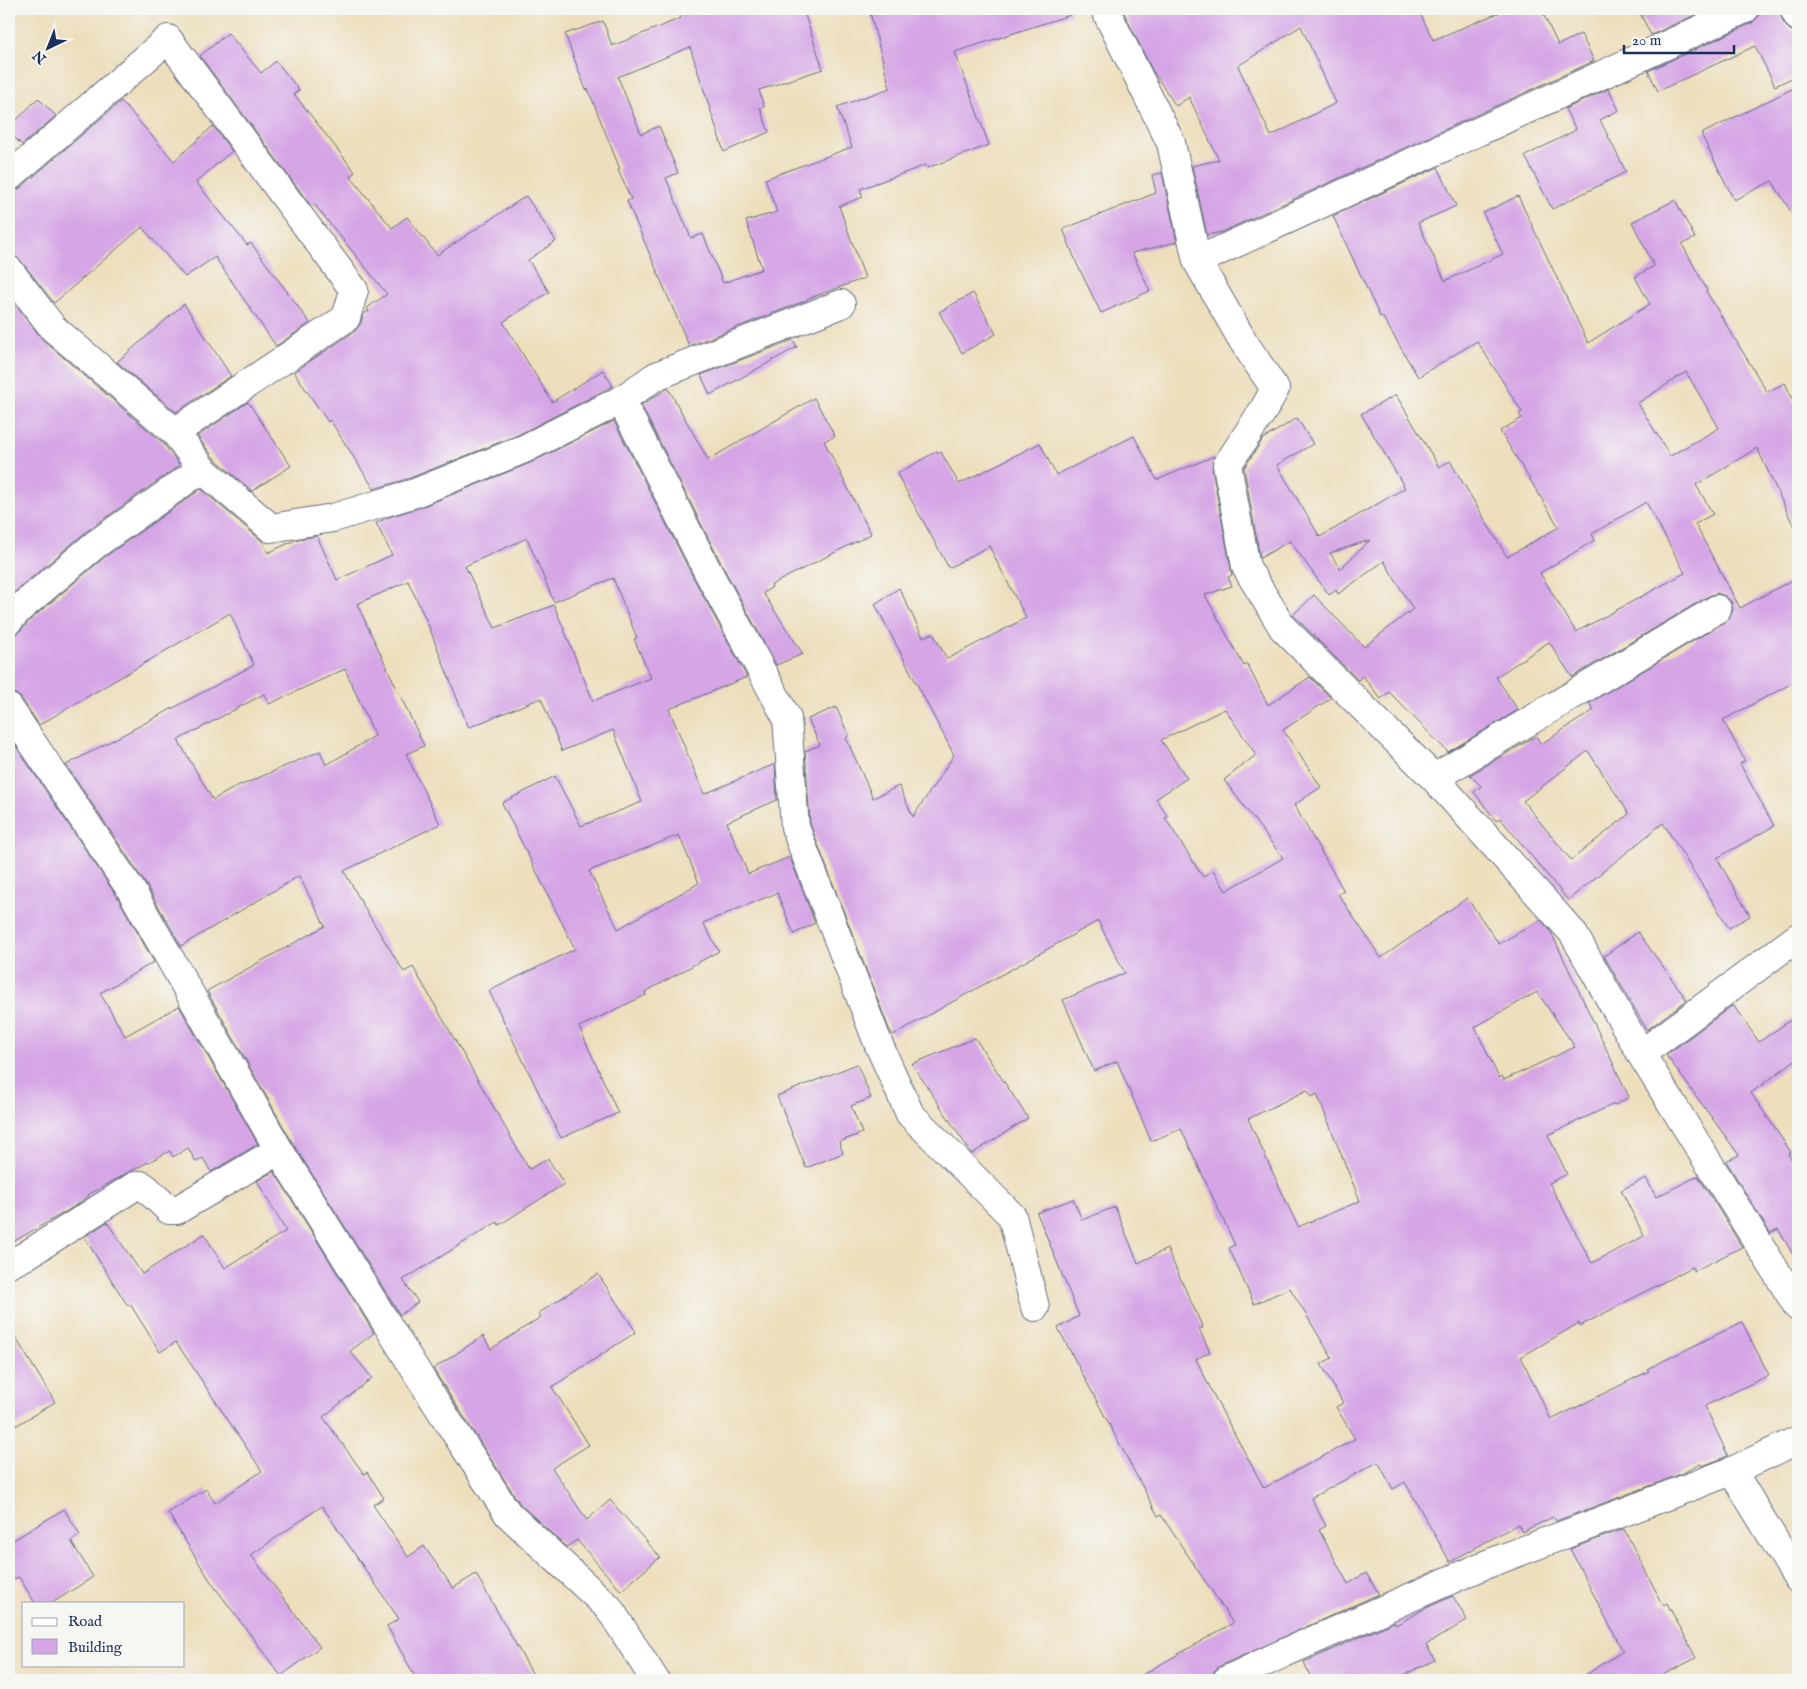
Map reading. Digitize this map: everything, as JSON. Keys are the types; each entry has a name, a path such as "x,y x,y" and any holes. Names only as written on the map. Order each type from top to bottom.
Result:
{"street":[{"path":"1105,9 1172,143 1197,261 1274,390 1264,409 1227,465 1246,567 1283,628 1434,778 1573,933 1641,1054 1798,1307"},
{"path":"1197,261 1744,9"},
{"path":"1794,9 1798,17"},
{"path":"9,178 168,39 354,290 346,318 175,432"},
{"path":"9,270 53,328 175,432 202,469 271,528 333,518 415,493 524,448 621,400 656,376 841,304"},
{"path":"621,400 707,570 787,718 795,827 878,1043 910,1114 1012,1216 1035,1307"},
{"path":"9,620 19,609 96,544 202,469"},
{"path":"1434,778 1717,609"},
{"path":"9,708 131,890 279,1150 431,1395 508,1514 609,1608 654,1680"},
{"path":"1641,1054 1798,937"},
{"path":"9,1264 135,1186 141,1185 146,1188 169,1210 177,1210 279,1150"},
{"path":"1226,1680 1482,1566 1732,1471 1798,1440"},
{"path":"1732,1471 1798,1579"}],"building":[{"path":"677,9 803,9 823,69 759,90 764,107 760,108 769,132 724,152 690,47 618,77 641,134 659,126 678,173 666,178 691,238 703,234 723,283 762,269 746,221 777,212 765,179 852,147 837,107 890,88 869,9 1070,9 1070,15 955,52 989,145 927,168 926,165 860,189 863,197 839,206 865,278 689,346 627,201 631,199 618,170 620,169 588,89 586,90 565,34 603,21 612,46 681,18"},
{"path":"1122,9 1418,9 1433,40 1508,9 1541,9 1558,45 1581,34 1594,61 1222,232 1207,235 1192,166 1219,160 1189,97 1176,106 1152,70","holes":["1301,26 1336,103 1271,136 1238,66"]},
{"path":"1638,9 1694,9 1697,14 1651,35"},
{"path":"1767,9 1778,9 1784,24 1790,30 1798,32 1798,75 1775,86 1755,46 1658,91 1648,71 1752,23 1760,12"},
{"path":"228,33 261,73 276,61 299,90 294,94 355,172 350,176 392,228 407,217 437,255 526,196 556,241 528,260 549,292 503,322 552,402 603,370 613,386 518,435 410,478 374,489 330,420 328,422 294,372 355,331 361,323 363,314 369,311 367,308 387,294 314,204 311,206 200,56"},
{"path":"1798,86 1798,223 1772,181 1734,200 1701,134"},
{"path":"1608,89 1619,110 1600,120 1626,172 1552,209 1525,156 1576,130 1565,109"},
{"path":"38,98 56,116 22,145 9,132 9,128"},
{"path":"121,101 174,161 213,126 232,151 196,182 247,245 251,243 310,323 276,346 215,257 185,277 142,227 54,303 21,261 15,256 9,255 9,192 19,189"},
{"path":"1438,167 1456,206 1418,223 1445,281 1503,254 1483,213 1518,196 1588,343 1650,304 1635,277 1654,266 1632,222 1675,200 1695,238 1682,244 1706,291 1767,392 1785,383 1798,411 1798,535 1757,448 1696,485 1713,514 1695,524 1740,608 1798,577 1798,680 1723,720 1745,761 1740,764 1774,826 1717,858 1750,916 1729,928 1663,823 1568,900 1500,818 1496,821 1474,792 1481,786 1470,775 1536,736 1541,744 1594,710 1589,703 1725,622 1730,617 1733,609 1731,601 1725,596 1717,593 1709,596 1572,677 1549,642 1496,677 1518,710 1448,752 1389,692 1381,699 1363,676 1358,680 1293,615 1314,595 1364,647 1413,609 1384,561 1338,594 1336,590 1329,595 1290,541 1260,558 1244,468 1263,439 1297,418 1313,444 1277,465 1320,537 1405,488 1361,414 1396,395 1439,467 1450,461 1507,557 1559,527 1500,431 1522,418 1519,414 1522,412 1477,341 1418,377 1382,316 1380,317 1333,216","holes":["1686,372 1719,428 1670,456 1638,403","1646,502 1685,573 1576,632 1540,573 1595,540 1592,534","1370,540 1340,569 1330,553","1588,751 1629,814 1571,860 1523,801"]},
{"path":"1162,173 1177,242 1132,253 1150,291 1101,313 1077,264 1063,229 1156,193 1152,175"},
{"path":"973,293 996,334 962,353 939,312"},
{"path":"9,296 43,340 163,443 180,465 87,531 9,597"},
{"path":"184,304 231,376 176,412 117,362"},
{"path":"793,340 797,347 710,395 701,375"},
{"path":"668,388 708,460 814,398 835,436 824,441 871,534 771,585 772,587 763,593 803,654 776,665 721,563 641,405"},
{"path":"248,402 291,466 252,491 214,458 197,436"},
{"path":"614,421 693,577 747,677 669,709 704,794 775,764 777,800 727,822 748,874 790,857 815,923 794,934 777,893 703,923 719,951 645,992 646,995 579,1027 618,1113 561,1138 489,991 575,949 502,803 555,776 581,826 642,802 613,730 562,751 541,698 470,727 468,726 427,622 408,581 357,604 424,746 406,754 440,824 344,871 404,972 413,967 529,1169 548,1159 564,1184 499,1225 497,1222 403,1280 418,1302 400,1315 292,1142 207,991 325,926 299,876 181,946 144,881 66,765 254,665 230,613 39,725 22,699 16,694 9,692 9,635 14,635 20,631 30,620 106,556 201,489 262,541 268,553 295,540 317,536 337,580 392,555 376,523 530,463","holes":["527,538 554,602 613,578 637,638 634,639 651,678 593,701 554,605 495,628 465,566","345,669 375,736 326,765 320,751 241,784 213,800 178,740 264,694 269,704","679,835 699,883 618,929 589,871"]},
{"path":"1134,436 1157,480 1214,456 1212,468 1232,575 1228,577 1232,586 1205,595 1244,666 1247,664 1268,705 1310,677 1331,698 1283,730 1321,787 1294,805 1344,891 1338,894 1381,958 1467,898 1499,944 1541,920 1550,930 1629,1097 1548,1135 1567,1174 1549,1183 1592,1263 1644,1236 1621,1190 1646,1178 1656,1197 1698,1176 1742,1247 1694,1271 1692,1267 1580,1326 1579,1323 1521,1357 1551,1420 1649,1371 1647,1369 1742,1322 1769,1375 1705,1406 1728,1456 1702,1466 1701,1464 1676,1476 1556,1521 1553,1517 1522,1532 1518,1524 1450,1562 1405,1482 1393,1489 1378,1462 1311,1498 1326,1526 1319,1530 1348,1584 1366,1573 1379,1594 1220,1666 1214,1671 1210,1680 1133,1680 1233,1623 1161,1515 1158,1516 1058,1328 1079,1316 1037,1213 1073,1199 1082,1220 1115,1207 1138,1263 1167,1249 1203,1328 1199,1329 1210,1352 1196,1359 1264,1488 1355,1439 1336,1407 1343,1403 1321,1364 1332,1358 1290,1288 1254,1304 1229,1248 1235,1245 1181,1129 1151,1141 1117,1061 1094,1071 1063,1000 1125,973 1098,921 893,1035 889,1029 810,824 805,751 820,745 808,719 836,707 849,736 846,738 873,798 899,786 913,817 954,755 875,604 899,588 923,637 933,633 947,659 1026,618 989,546 949,568 897,474 937,451 941,452 959,484 1040,443 1056,475","holes":["1225,709 1256,755 1224,780 1283,858 1226,891 1213,870 1203,877 1165,818 1168,817 1156,799 1187,778 1161,740","1537,992 1575,1047 1504,1080 1502,1076 1499,1078 1475,1027","1307,1090 1312,1097 1317,1094 1360,1201 1298,1227 1248,1119"]},
{"path":"9,736 118,898 154,962 100,993 125,1036 179,1006 258,1144 211,1172 203,1158 196,1162 188,1148 173,1157 170,1151 88,1195 67,1211 9,1244"},
{"path":"1638,932 1687,1000 1647,1030 1604,956"},
{"path":"1733,1005 1759,1042 1798,1015 1798,1058 1751,1093 1791,1152 1788,1154 1798,1170 1798,1263 1778,1229 1770,1233 1726,1161 1739,1155 1666,1055"},
{"path":"975,1038 1028,1118 972,1154 912,1064"},
{"path":"857,1064 871,1098 851,1106 862,1133 839,1142 843,1153 806,1168 777,1096"},
{"path":"274,1171 374,1333 350,1351 372,1378 323,1417 364,1474 367,1472 384,1498 373,1505 408,1557 424,1546 453,1588 476,1574 536,1680 417,1680 387,1626 399,1619 322,1506 251,1555 320,1647 281,1676 211,1582 168,1513 206,1489 215,1503 262,1471 176,1342 160,1352 84,1237 107,1222 142,1274 204,1234 225,1268 286,1231 257,1181"},
{"path":"598,1274 636,1332 552,1387 589,1445 552,1468 587,1520 610,1500 660,1557 621,1591 577,1540 566,1547 520,1504 433,1369 483,1336 491,1349 541,1317 539,1313"},
{"path":"9,1327 55,1402 9,1430"},
{"path":"64,1509 80,1535 71,1541 93,1577 54,1602 34,1602 19,1577 9,1581 9,1543"},
{"path":"1624,1529 1663,1605 1667,1603 1696,1658 1653,1680 1578,1680 1623,1651 1570,1549"},
{"path":"1453,1596 1467,1620 1426,1645 1435,1660 1393,1680 1312,1680 1304,1662 1394,1622 1396,1625 1424,1609"}]}
